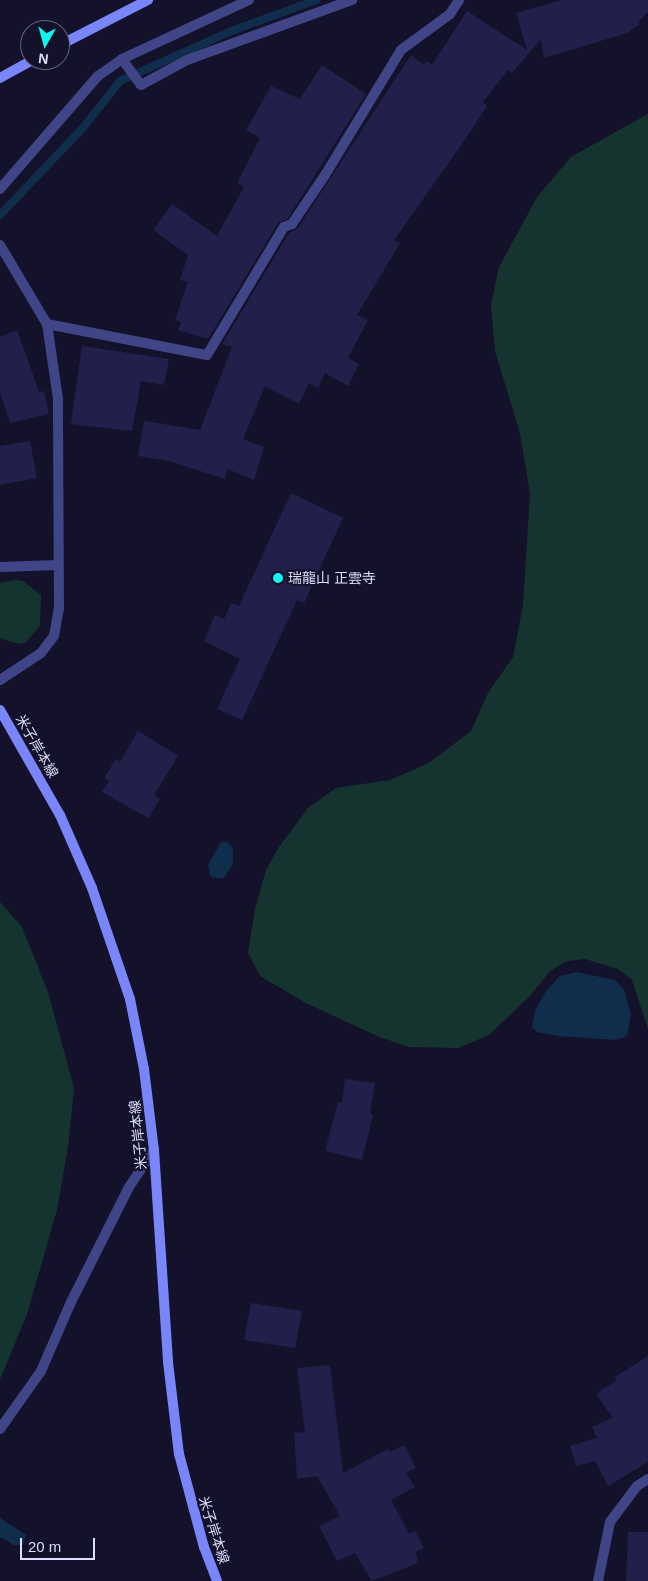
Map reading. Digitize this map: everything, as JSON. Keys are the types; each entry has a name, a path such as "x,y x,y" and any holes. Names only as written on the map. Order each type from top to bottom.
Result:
{"main road":[{"path":"70,40 148,0"},
{"path":"0,78 20,67"},
{"name":"米子岸本線","path":"0,710 60,815 92,888 118,958 144,1069 154,1150 168,1362 179,1454 204,1547 217,1581"}],"street":[{"path":"0,189 98,76 122,59 249,0"},
{"path":"122,59 135,80 141,85 187,60 352,0"},
{"path":"47,324 207,355 284,227 292,224 325,176 401,50 450,14 459,0"},
{"path":"0,245 47,324 58,399 59,609 54,636 41,653 0,680"},
{"path":"0,567 58,565"},
{"path":"0,1429 41,1371 71,1302 129,1187 154,1150"},
{"path":"598,1581 610,1522 636,1486 648,1479"}],"green space":[{"path":"648,114 648,1029 632,980 618,969 585,959 567,961 550,971 531,995 489,1035 458,1048 409,1047 377,1036 306,1003 260,976 248,953 255,909 266,870 279,847 308,808 336,788 390,780 429,763 471,731 488,693 513,657 523,605 530,494 520,433 495,351 491,305 499,267 537,197 571,157"},
{"path":"13,580 23,581 41,595 40,626 26,642 19,644 0,638 0,583"},
{"path":"0,902 22,927 48,992 74,1088 68,1147 57,1210 27,1314 0,1380"}],"water":[{"path":"221,842 227,842 233,848 233,864 224,878 214,878 210,876 208,865"},
{"path":"577,972 615,980 624,990 631,1014 627,1036 616,1040 559,1036 537,1032 532,1027 535,1011 546,991 560,976"},
{"path":"0,1518 26,1535 23,1545 14,1545 0,1537"}],"building":[{"path":"563,0 648,0 648,12 638,22 640,24 627,33 544,58 541,39 512,73 508,70 483,102 487,106 462,144 394,240 400,243 357,315 368,320 348,358 359,364 348,386 325,373 318,388 309,383 299,404 265,386 243,439 264,447 254,480 228,469 225,479 169,461 138,456 144,421 200,430 232,347 222,344 289,233 298,228 411,55 424,65 426,61 432,65 467,11 527,50 516,13"},
{"path":"322,65 366,94 288,218 278,223 208,339 178,330 181,322 175,320 188,282 180,280 188,255 153,230 172,204 217,236 244,187 237,183 260,138 246,130 271,86 300,99"},
{"path":"17,330 39,392 44,391 49,414 10,423 0,392 0,337"},
{"path":"82,346 169,359 164,385 141,381 132,431 71,424"},
{"path":"30,441 37,478 0,485 0,446"},
{"path":"291,493 343,518 304,603 297,600 242,720 217,709 240,659 204,641 215,615 224,619 231,603 239,606"},
{"path":"138,731 178,756 154,795 160,799 148,818 102,792 109,781 104,778 116,759 120,762"},
{"path":"345,1079 375,1083 370,1113 373,1115 362,1160 325,1151 338,1102 342,1103"},
{"path":"251,1303 302,1311 295,1348 244,1340"},
{"path":"648,1356 648,1462 608,1486 595,1461 576,1466 570,1446 597,1438 592,1427 613,1418 596,1394 617,1380 615,1377"},
{"path":"330,1365 343,1473 388,1449 390,1452 404,1445 416,1468 406,1473 415,1487 391,1500 409,1534 415,1531 424,1548 416,1552 418,1563 372,1581 355,1553 337,1561 319,1526 340,1516 317,1476 297,1479 294,1433 305,1432 297,1368"},
{"path":"628,1532 648,1532 648,1581 626,1581"}],"waterway":[{"path":"0,215 82,129 120,81 229,32 316,0"}],"place":[{"name":"瑞龍山 正雲寺","path":"278,578"}]}
